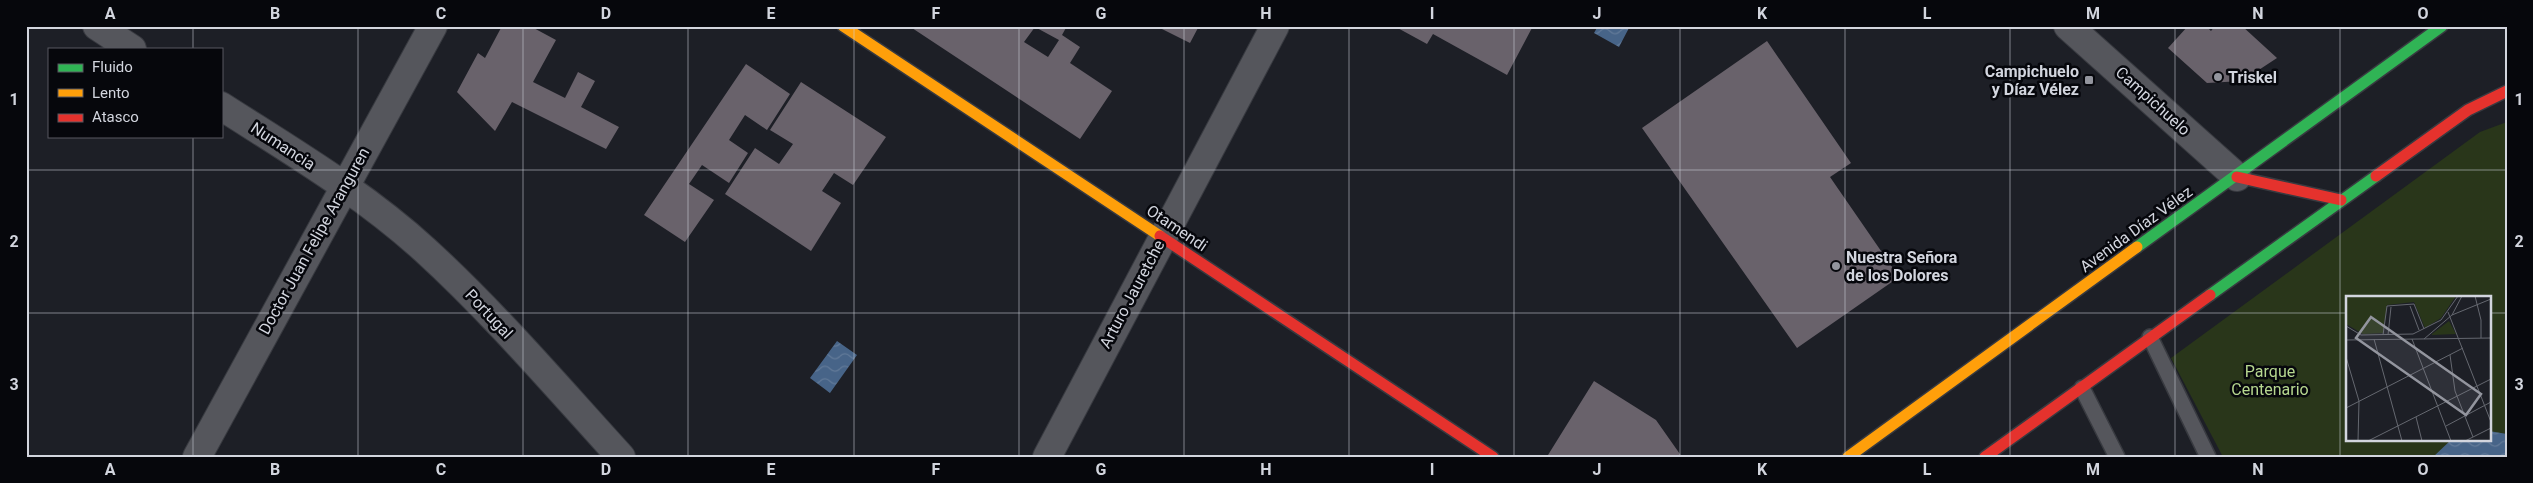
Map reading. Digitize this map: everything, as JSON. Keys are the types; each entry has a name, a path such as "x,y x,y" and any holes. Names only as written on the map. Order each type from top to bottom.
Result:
{"main road":[{"name":"Otamendi","path":"843,26 1493,457"},
{"name":"Avenida Díaz Vélez","path":"1848,457 2442,26"},
{"path":"1985,457 2468,110 2489,98 2507,92"},
{"path":"2237,176 2341,200"}],"street":[{"path":"97,26 130,48"},
{"name":"Doctor Juan Felipe Aranguren","path":"197,457 433,26"},
{"name":"Arturo Jauretche","path":"1048,457 1162,237 1275,26"},
{"name":"Campichuelo","path":"2068,26 2237,176"},
{"name":"Numancia","path":"222,107 345,186"},
{"name":"Portugal","path":"345,186 424,249 478,301 621,457"}],"lane":[{"path":"2150,337 2208,457"},
{"path":"2082,388 2118,457"}],"green space":[{"name":"Parque Centenario","path":"2507,122 2507,457 2223,457 2171,358 2480,132"}],"water":[{"path":"1598,26 1630,26 1619,47 1594,33"},
{"path":"837,341 857,355 830,393 810,378"},
{"path":"2490,431 2507,434 2507,457 2433,457 2451,440 2490,440"}],"building":[{"path":"502,26 530,26 556,40 533,82 565,98 578,72 595,81 581,107 619,127 606,149 512,102 495,131 457,92 478,53 485,58"},
{"path":"909,26 1067,26 1062,35 1080,47 1070,63 1112,91 1080,139","holes":["1035,27 1059,40 1048,57 1024,42"]},
{"path":"1156,26 1199,26 1190,43"},
{"path":"1394,26 1533,26 1507,75 1433,34 1427,44"},
{"path":"2188,26 2206,26 2211,31 2215,26 2242,26 2277,58 2242,81 2207,83 2168,48"},
{"path":"1767,41 1851,163 1830,177 1899,277 1797,348 1642,128"},
{"path":"746,64 790,94 767,130 745,115 729,140 748,153 729,183 702,165 689,184 714,200 685,242 644,215"},
{"path":"801,82 886,137 853,185 834,173 822,191 841,203 811,251 725,194 755,148 779,164 793,144 770,130"},
{"path":"1594,381 1656,420 1682,457 1548,455"}],"traffic: fast":[{"path":"2137,247 2442,26"},
{"path":"2210,295 2376,176"}],"traffic: slow":[{"path":"843,26 1160,236"},
{"path":"1848,457 2137,247"}],"traffic: jam":[{"path":"2376,176 2468,110 2507,91"},
{"path":"2237,177 2341,200"},
{"path":"1160,236 1493,457"},
{"path":"1985,457 2210,295"}],"place":[{"name":"Triskel","path":"2218,77"},
{"name":"Campichuelo y Díaz Vélez","path":"2089,80"},
{"name":"Nuestra Señora de los Dolores","path":"1836,266"}]}
